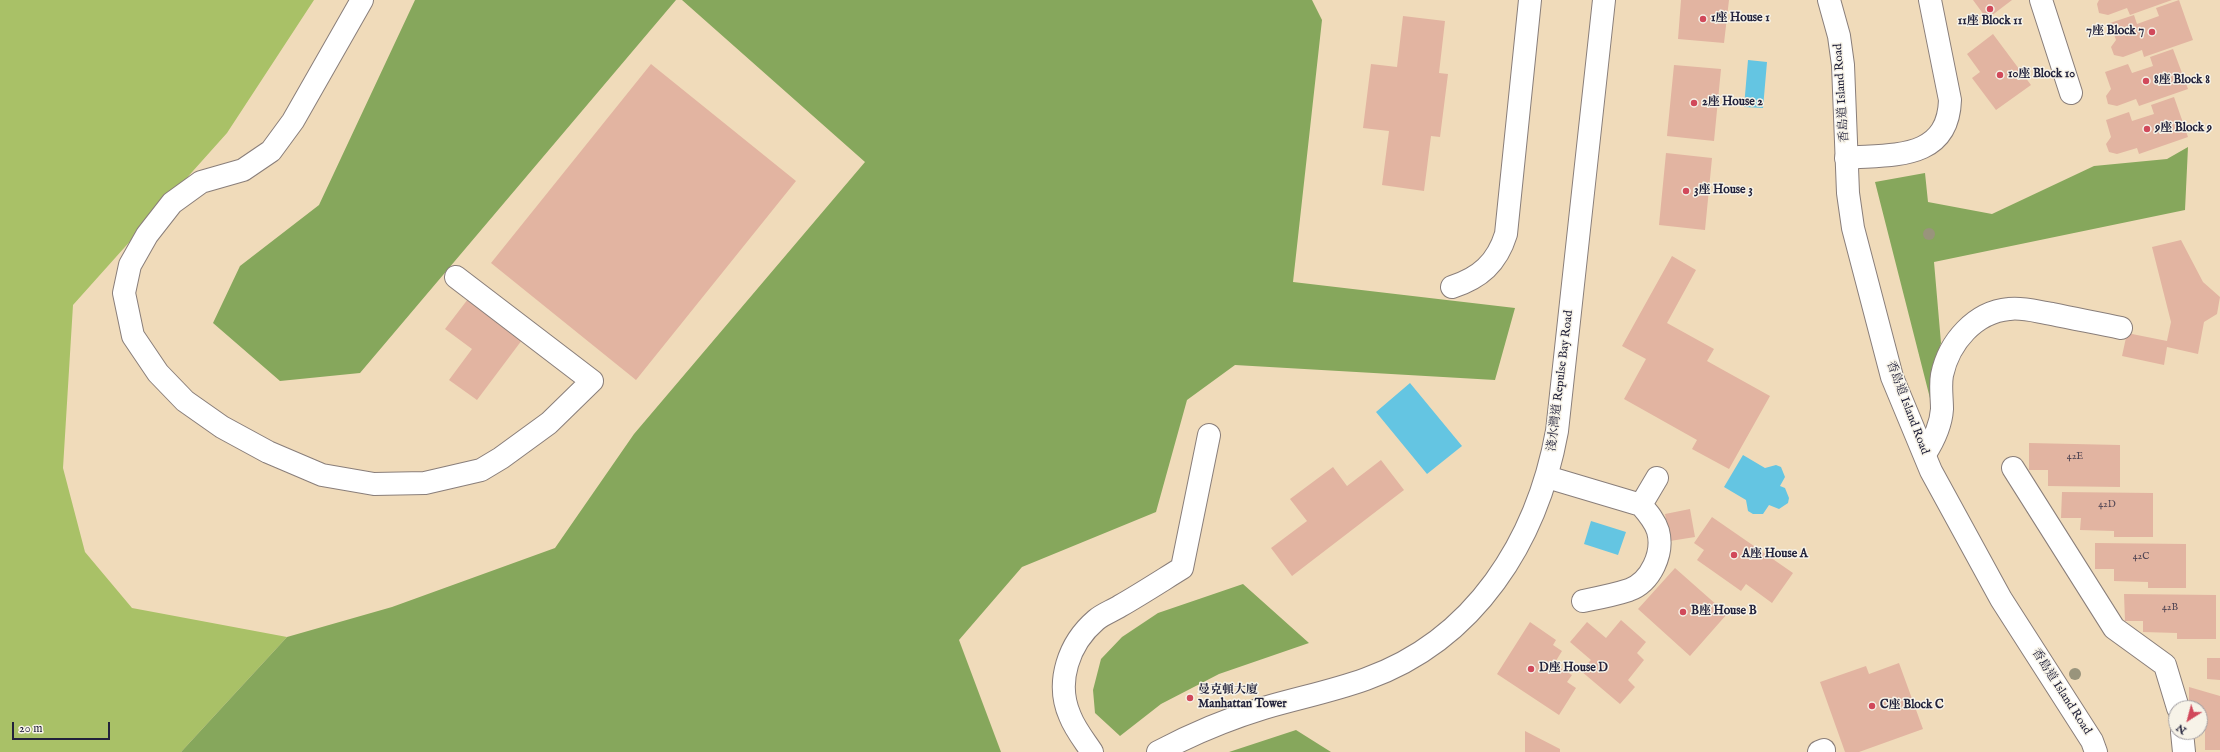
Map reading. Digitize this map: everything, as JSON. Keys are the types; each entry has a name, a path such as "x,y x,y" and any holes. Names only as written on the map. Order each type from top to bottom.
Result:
{"main road":[{"path":"362,0 293,121 271,151 243,170 201,182 172,203 147,235 130,265 124,293 133,336 158,373 185,401 222,427 268,452 322,475 374,484 425,483 447,479 481,470 502,458 549,423 592,381 456,277"},
{"path":"1452,287 1467,282 1481,274 1493,262 1501,249 1506,234 1530,0"},
{"name":"淺水灣道 Repulse Bay Road","path":"1158,752 1191,736 1240,716 1365,680 1409,659 1431,645 1474,607 1503,572 1528,527 1547,477 1557,431 1604,0"},
{"name":"香島道 Island Road","path":"1829,0 1839,36 1843,65 1846,158 1853,228 1892,377 1931,471 2001,599 2092,741 2096,752"},
{"path":"1846,158 1911,152 1926,147 1938,138 1945,126 1950,113 1950,100 1930,0"},
{"path":"2041,0 2071,93"},
{"path":"1925,454 1934,439 1939,424 1942,376 1947,358 1956,341 1981,318 1994,312 2027,309 2121,328"},
{"path":"1092,752 1069,715 1065,698 1064,681 1066,664 1073,647 1084,632 1098,619 1182,568 1209,435"},
{"path":"2013,468 2114,628 2165,665 2176,700"},
{"path":"1547,477 1641,505 1651,517 1658,531 1660,547 1656,562 1650,573 1641,583 1630,590 1583,601"},
{"path":"1641,505 1657,478"},
{"path":"2183,740 2184,752"},
{"path":"1819,752 1824,750 1824,752"}],"green space":[{"path":"0,0 314,0 227,133 73,305 63,468 85,552 132,608 287,637 181,752 0,752"},
{"path":"415,0 676,0 360,373 280,381 213,323 240,266 319,205"},
{"path":"682,0 1312,0 1322,20 1293,282 1515,308 1495,380 1235,365 1187,400 1156,512 1022,567 959,640 1001,752 181,752 287,637 392,607 555,548 634,434 865,162"},
{"path":"2188,147 2185,210 1934,262 1941,343 1931,375 1930,392 1933,410 1875,182 1925,173 1928,202 1992,214 2094,166 2167,159"},
{"path":"1243,584 1309,643 1219,674 1161,704 1120,736 1095,713 1093,690 1101,659 1122,637 1158,613"},
{"path":"1296,730 1331,752 1229,752"}],"water":[{"path":"1748,60 1767,62 1763,108 1744,107"},
{"path":"1410,383 1462,446 1427,474 1376,412"},
{"path":"1743,455 1765,468 1776,465 1781,467 1785,477 1780,486 1785,488 1789,498 1788,503 1779,509 1769,505 1763,514 1753,514 1748,511 1746,500 1724,487"},
{"path":"1591,521 1626,532 1618,555 1584,544"}],"building":[{"name":"1座 House 1","path":"1681,0 1729,0 1724,43 1678,39"},
{"name":"11座 Block 11","path":"1973,0 2012,0 1987,19"},
{"path":"2099,0 2172,0 2130,15 2127,8 2108,15 2099,13 2097,4"},
{"name":"7座 Block 7","path":"2179,0 2193,40 2144,57 2142,50 2123,57 2114,55 2111,47 2116,40 2110,23 2134,15 2137,24 2159,16 2156,8"},
{"path":"1403,16 1445,21 1439,73 1448,74 1440,137 1431,136 1424,191 1382,185 1389,131 1363,128 1371,64 1397,67"},
{"name":"10座 Block 10","path":"1993,34 2031,85 1996,110 1972,78 1980,72 1967,54"},
{"name":"8座 Block 8","path":"2173,49 2188,89 2139,106 2136,99 2117,106 2108,104 2106,96 2111,89 2105,72 2128,64 2132,73 2153,66 2150,57"},
{"path":"651,64 796,181 636,380 491,263"},
{"name":"2座 House 2","path":"1674,65 1721,69 1714,141 1667,136"},
{"name":"9座 Block 9","path":"2174,97 2188,137 2139,154 2137,148 2117,154 2109,152 2106,144 2111,137 2106,120 2129,112 2132,121 2154,114 2151,105"},
{"name":"3座 House 3","path":"1666,153 1712,158 1705,230 1659,225"},
{"path":"2181,240 2203,282 2220,297 2217,314 2204,322 2198,354 2167,347 2164,365 2122,356 2127,333 2167,341 2171,322 2152,247"},
{"path":"1672,256 1696,270 1667,323 1714,349 1707,361 1770,396 1729,469 1692,449 1697,440 1624,399 1646,359 1622,346"},
{"path":"468,299 522,340 477,400 449,380 472,349 445,329"},
{"path":"2029,443 2120,445 2120,487 2048,486 2048,470 2029,470"},
{"path":"1381,460 1404,490 1292,576 1271,548 1307,521 1290,499 1333,467 1347,486"},
{"path":"2062,492 2153,493 2153,537 2114,537 2114,531 2080,530 2081,518 2061,518"},
{"path":"1690,509 1695,537 1670,541 1665,514"},
{"name":"A座 House A","path":"1712,517 1793,573 1772,603 1746,584 1741,591 1697,560 1704,550 1694,543"},
{"path":"2095,543 2186,544 2186,588 2148,588 2148,582 2114,581 2114,569 2095,569"},
{"name":"B座 House B","path":"1675,568 1727,614 1690,656 1638,609"},
{"path":"2124,594 2216,595 2216,639 2177,639 2177,633 2143,632 2143,621 2125,621"},
{"path":"1621,620 1646,642 1637,653 1644,660 1628,680 1635,687 1620,704 1581,671 1591,660 1570,642 1587,622 1606,638"},
{"name":"D座 House D","path":"1530,622 1556,640 1553,645 1562,651 1554,664 1572,675 1567,682 1576,688 1559,715 1497,674"},
{"path":"2207,658 2220,658 2220,680 2207,679"},
{"name":"C座 Block C","path":"1899,663 1923,729 1859,752 1845,752 1820,682 1866,666 1869,674"},
{"path":"2189,687 2220,696 2220,750 2205,750 2205,740 2208,740 2208,700 2189,700"},
{"path":"1525,731 1560,749 1560,752 1525,752"}],"place":[{"name":"11座 Block 11","path":"1990,9"},
{"name":"1座 House 1","path":"1703,19"},
{"name":"7座 Block 7","path":"2152,32"},
{"name":"10座 Block 10","path":"2000,75"},
{"name":"8座 Block 8","path":"2146,81"},
{"name":"2座 House 2","path":"1694,103"},
{"name":"9座 Block 9","path":"2147,129"},
{"name":"3座 House 3","path":"1686,191"},
{"name":"A座 House A","path":"1734,555"},
{"name":"B座 House B","path":"1683,612"},
{"name":"D座 House D","path":"1531,669"},
{"name":"曼克頓大廈 Manhattan Tower","path":"1190,698"},
{"name":"C座 Block C","path":"1872,706"}]}
